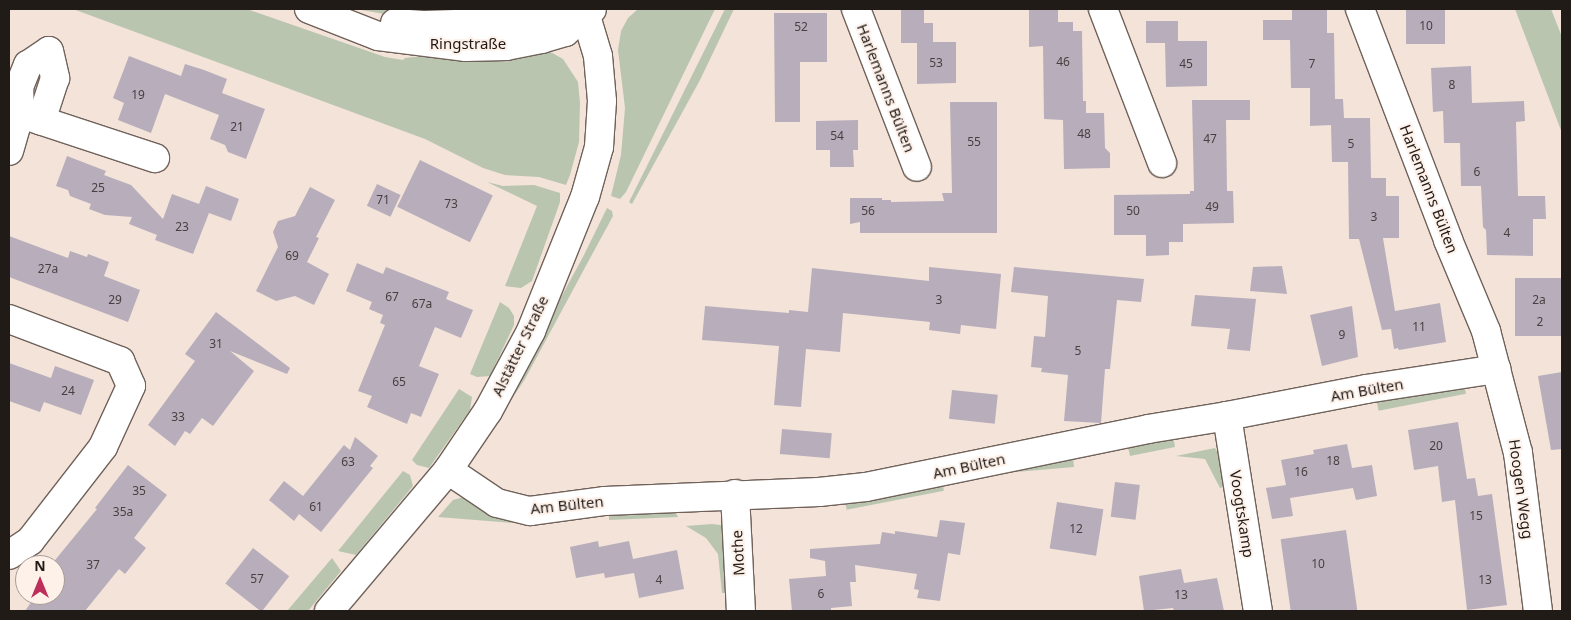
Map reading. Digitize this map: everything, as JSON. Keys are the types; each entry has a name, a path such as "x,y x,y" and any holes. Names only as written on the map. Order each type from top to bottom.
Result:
{"street":[{"name":"Harlemanns Bülten","path":"856,9 917,167"},
{"path":"1103,9 1162,163"},
{"name":"Harlemanns Bülten","path":"1360,9 1448,240 1486,331 1496,369"},
{"name":"Ringstraße","path":"317,12 426,25 483,23 525,16 589,11"},
{"name":"Alstätter Straße","path":"329,611 448,470 488,411 531,331 585,197 599,146 602,100 598,56 589,11"},
{"path":"9,150 30,117 156,158"},
{"path":"9,320 120,361 131,386 103,447 30,541 9,555"},
{"name":"Am Bülten","path":"448,470 497,503 530,511 605,501 735,494 819,492 866,487 1148,429 1366,389 1496,369"},
{"name":"Hoogen Wegg","path":"1496,369 1518,453 1538,611"},
{"name":"Voogtskamp","path":"1227,416 1258,611"},
{"name":"Mothe","path":"735,494 741,611"}],"green space":[{"path":"73,9 247,9 385,57 403,60 405,58 434,55 545,49 563,59 578,82 580,103 579,142 570,175 566,185 539,177 505,175 483,168 425,139"},
{"path":"356,9 526,9 401,17"},
{"path":"638,9 715,9 626,192 620,199 611,196 621,155 625,108 618,50 621,31 628,18"},
{"path":"725,9 734,9 700,80 632,204 629,202"},
{"path":"1515,9 1551,9 1562,37 1562,133"},
{"path":"487,182 503,186 534,185 560,193 560,202 532,281 521,288 505,286 537,206"},
{"path":"607,208 612,211 613,216 525,379 478,450 584,255"},
{"path":"500,302 509,308 514,316 514,325 490,376 477,377 470,374"},
{"path":"1464,384 1466,394 1379,411 1377,401"},
{"path":"459,389 472,397 470,410 429,468 417,465 412,460"},
{"path":"1169,437 1174,441 1175,447 1130,456 1127,442"},
{"path":"1215,448 1220,456 1228,486 1220,488 1205,459 1176,456"},
{"path":"1073,456 1074,467 984,475 983,464"},
{"path":"403,471 410,475 413,486 356,555 338,551"},
{"path":"942,481 944,491 847,510 845,500"},
{"path":"467,496 513,518 512,523 438,517 453,500"},
{"path":"674,509 678,517 609,520 609,514"},
{"path":"720,525 725,529 730,593 722,593 718,554 706,538 686,526"},
{"path":"332,558 341,571 308,611 287,611"}],"building":[{"path":"901,9 924,9 924,23 933,23 933,42 956,42 956,83 917,84 917,43 901,43"},
{"path":"1029,9 1058,9 1058,22 1073,22 1073,31 1082,31 1083,101 1086,101 1086,113 1104,113 1105,148 1110,153 1110,168 1064,169 1063,120 1044,119 1043,46 1029,47"},
{"path":"1292,9 1327,9 1327,33 1334,33 1335,99 1343,99 1344,118 1370,118 1371,178 1386,178 1386,196 1399,196 1399,238 1383,238 1395,311 1440,303 1446,342 1399,350 1398,348 1394,349 1391,329 1382,330 1359,239 1349,239 1348,162 1332,162 1331,125 1310,126 1310,88 1291,88 1290,40 1263,40 1263,20 1292,20"},
{"path":"1406,9 1445,9 1445,44 1406,44"},
{"path":"774,13 827,13 827,62 800,62 800,122 775,122"},
{"path":"1146,21 1178,21 1178,41 1207,41 1207,86 1166,87 1165,43 1146,43"},
{"path":"129,56 181,76 185,64 204,70 227,79 222,93 265,109 246,159 228,152 225,145 210,139 219,115 165,94 151,133 118,120 124,103 113,98"},
{"path":"1471,66 1472,103 1524,101 1525,121 1516,122 1518,196 1545,196 1546,219 1533,219 1533,256 1487,255 1486,230 1483,227 1481,186 1461,186 1460,143 1444,143 1443,111 1433,112 1431,68"},
{"path":"1192,100 1250,100 1250,120 1226,120 1227,191 1233,191 1234,223 1183,224 1183,242 1169,242 1169,255 1146,256 1146,235 1114,235 1114,195 1190,194 1190,191 1194,191"},
{"path":"950,102 997,102 997,233 860,233 860,222 850,224 850,198 882,198 882,200 891,200 891,202 944,201 942,193 952,193"},
{"path":"858,120 858,150 853,150 854,167 830,167 830,150 816,150 816,121"},
{"path":"67,156 106,171 104,175 131,185 163,219 172,194 199,204 206,186 239,199 231,221 209,213 193,254 155,240 157,235 129,224 132,217 105,215 89,209 91,204 70,196 68,190 56,186"},
{"path":"420,160 493,196 470,242 397,207"},
{"path":"377,184 401,195 390,217 367,206"},
{"path":"310,187 335,200 316,237 319,238 307,262 329,274 314,305 295,296 276,301 256,291 278,247 273,232 278,221 295,216"},
{"path":"9,236 68,258 70,251 87,257 88,254 109,262 104,276 140,290 128,322 9,277"},
{"path":"357,263 383,274 386,267 449,292 446,299 473,310 461,338 435,327 419,366 439,374 421,417 411,413 407,424 367,407 372,396 358,391 385,325 380,323 383,315 369,309 372,302 346,291"},
{"path":"1282,266 1287,294 1250,291 1253,267"},
{"path":"929,267 1001,274 996,329 961,325 960,334 929,330 930,322 843,313 840,352 806,349 801,407 774,405 779,346 702,340 705,306 789,313 789,310 808,312 812,268 929,281"},
{"path":"1014,267 1144,279 1141,302 1117,300 1110,369 1105,369 1101,423 1064,421 1068,375 1041,372 1042,368 1031,367 1034,336 1045,337 1048,296 1011,292"},
{"path":"1515,278 1562,278 1562,336 1515,336"},
{"path":"1195,295 1256,299 1250,351 1227,349 1230,329 1191,326"},
{"path":"1352,306 1358,357 1322,366 1310,315"},
{"path":"216,312 290,368 287,374 230,351 254,371 213,426 202,418 190,434 185,431 175,446 148,425 195,361 185,354"},
{"path":"9,363 51,378 55,366 94,380 81,415 44,402 40,412 9,401"},
{"path":"1562,372 1562,449 1551,450 1538,376"},
{"path":"952,390 998,395 995,424 949,419"},
{"path":"1458,422 1467,479 1475,478 1478,496 1492,494 1507,605 1467,610 1455,500 1442,502 1438,466 1414,470 1408,430"},
{"path":"782,429 832,433 830,458 780,454"},
{"path":"355,437 378,456 370,466 373,468 321,532 299,514 294,521 269,500 284,481 303,496 344,445 350,450"},
{"path":"1347,444 1352,468 1372,465 1377,496 1356,500 1353,488 1290,498 1293,516 1272,519 1266,488 1286,485 1281,460 1314,454 1313,450"},
{"path":"128,465 167,495 134,538 146,548 125,574 119,569 85,611 25,611 29,605 65,605 65,555 59,555 97,509 95,508"},
{"path":"1115,482 1140,485 1136,520 1111,517"},
{"path":"1057,502 1103,509 1096,556 1050,548"},
{"path":"940,520 965,523 960,555 948,553 940,601 917,598 919,590 914,589 917,574 855,565 856,582 850,582 852,606 831,608 831,611 792,611 789,579 826,576 825,561 810,558 810,549 880,544 882,532 895,534 895,531 937,537"},
{"path":"1346,530 1357,611 1291,611 1281,539"},
{"path":"598,541 599,547 629,541 633,559 677,550 684,589 639,598 634,573 605,578 604,573 576,578 570,547"},
{"path":"253,548 289,576 262,611 225,583"},
{"path":"1181,569 1184,583 1217,578 1224,611 1174,611 1173,608 1144,611 1139,576"}]}
